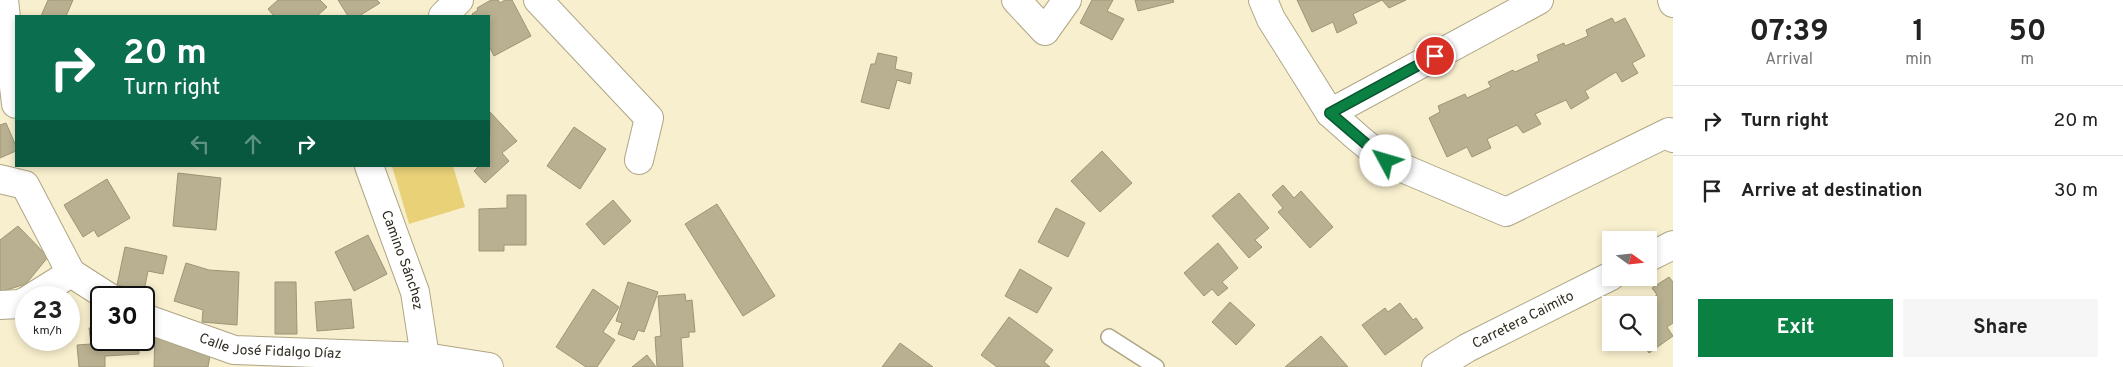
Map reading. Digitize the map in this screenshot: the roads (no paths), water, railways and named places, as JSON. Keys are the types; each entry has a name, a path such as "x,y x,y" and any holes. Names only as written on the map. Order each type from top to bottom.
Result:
{"street":[{"path":"4,0 15,95"},
{"path":"444,15 459,0"},
{"path":"538,0 649,118 639,160"},
{"path":"1016,0 1045,31 1067,0"},
{"path":"1263,0 1271,19 1330,113 1386,161 1506,212 1669,132 1673,138"},
{"path":"1330,113 1539,0"},
{"name":"Camino Sánchez","path":"369,167 416,292 425,357"},
{"path":"16,177 71,273 91,286"},
{"path":"1658,252 1673,245"},
{"path":"51,286 71,273"},
{"name":"Carretera Caimito","path":"1436,367 1467,348 1602,280"},
{"path":"0,305 15,304"},
{"name":"Calle José Fidalgo Díaz","path":"155,322 234,350 425,357 489,367"}],"lane":[{"path":"1109,337 1156,367"}]}
